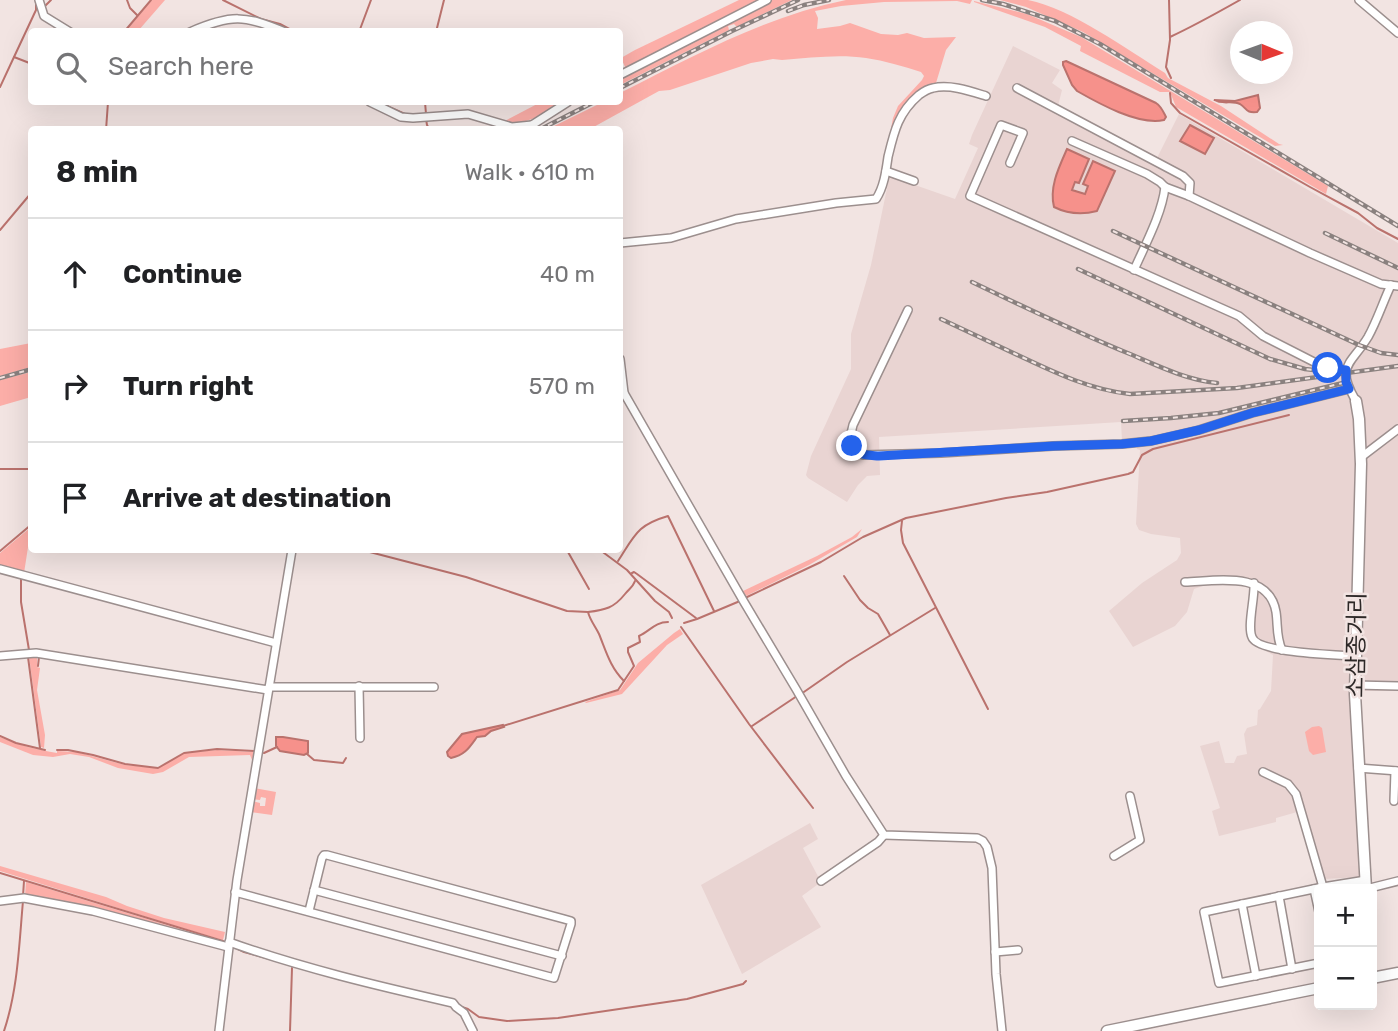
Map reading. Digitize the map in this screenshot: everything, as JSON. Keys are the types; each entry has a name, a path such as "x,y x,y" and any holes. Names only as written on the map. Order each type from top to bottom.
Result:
{"street":[{"path":"39,0 44,16 64,28"},
{"path":"623,73 767,0"},
{"path":"1359,0 1398,33"},
{"path":"200,28 241,18 275,28"},
{"path":"623,243 671,238 736,219 836,203 872,201 879,195 899,117 910,103 925,90 934,87 986,96"},
{"path":"1017,88 1183,176 1190,183 1189,196"},
{"path":"376,105 401,117 468,114 509,126"},
{"path":"534,126 564,105"},
{"path":"1010,163 1023,134 1001,125 970,197 1239,316 1263,336 1314,362 1328,368 1346,370"},
{"path":"1072,141 1310,253 1381,284 1394,286 1368,337 1354,354 1346,370 1346,382 1356,401"},
{"path":"886,171 914,181"},
{"path":"1134,270 1164,197 1165,187"},
{"path":"908,310 849,437 856,452 863,455 1151,441 1349,389"},
{"path":"623,395 846,776 884,835"},
{"name":"소삼종거리","path":"1356,401 1360,458 1355,685 1366,884"},
{"path":"1360,458 1398,429"},
{"path":"219,1031 235,892 291,553"},
{"path":"0,569 276,643"},
{"path":"1185,582 1254,583 1272,598 1278,642 1282,650"},
{"path":"1254,583 1250,631 1255,643 1282,650 1356,656"},
{"path":"0,656 36,653 269,689 434,687"},
{"path":"1355,685 1398,686"},
{"path":"359,686 360,738"},
{"path":"1358,768 1396,771 1394,802"},
{"path":"1263,772 1288,783 1296,794 1318,884"},
{"path":"1114,856 1140,840 1130,796"},
{"path":"821,881 878,842 884,835"},
{"path":"884,835 970,838 983,841 987,847 992,868 995,952 1002,1031"},
{"path":"235,892 554,978 571,927 570,921 327,855 322,858 309,911"},
{"path":"1377,884 1398,881"},
{"path":"1314,889 1205,912 1219,983 1314,964"},
{"path":"314,890 562,956"},
{"path":"1279,896 1292,969"},
{"path":"0,901 24,898 93,911 453,1003 464,1013 474,1031"},
{"path":"1242,904 1256,976"},
{"path":"995,952 1018,950"},
{"path":"1377,977 1398,973"},
{"path":"1107,1031 1314,989"}],"shaded area":[{"path":"152,0 165,0 141,28 129,28"},
{"path":"739,0 759,0 626,69 623,57"},
{"path":"770,0 792,0 737,27 734,24 728,26 729,30 623,83 623,75"},
{"path":"846,0 972,0 970,4 957,1 884,2 815,11 818,18 817,29 850,23 881,34 907,33 924,38 956,37 946,50 936,83 910,100 901,112 890,140 880,186 893,118 898,106 924,76 921,72 866,58 845,56 773,59 751,63 670,90 659,91 595,126 554,126 597,105 623,105 623,91 675,65 758,27 816,7"},
{"path":"1000,0 1028,0 1080,21 1165,73 1168,78 1221,106 1283,145 1275,146 1083,32 1026,7"},
{"path":"974,1 1027,14 1081,37 1328,186 1326,194 1176,107 1170,92 1160,92 1080,51 1081,46 1045,27"},
{"path":"1013,46 1060,70 1052,83 1062,90 1058,106 1157,158 1179,114 1398,243 1398,691 1362,691 1367,459 1356,459 1350,687 1360,877 1324,879 1304,810 1276,818 1276,822 1219,836 1212,811 1220,808 1200,746 1219,741 1225,763 1234,763 1237,756 1247,754 1244,734 1247,728 1257,725 1258,710 1271,691 1273,655 1250,642 1247,632 1252,602 1251,585 1245,582 1211,583 1194,589 1187,612 1175,626 1133,647 1109,611 1142,583 1177,560 1181,553 1180,538 1151,534 1139,530 1136,524 1140,450 1137,449 1135,440 1122,441 1121,422 879,437 880,475 867,476 847,502 806,475 811,456 851,369 851,334 871,265 890,174 955,199 978,148 969,144 972,135"},
{"path":"1066,61 1156,103 1166,117 1164,120 1154,121 1131,117 1077,91 1063,65"},
{"path":"1258,95 1260,108 1257,112 1248,111 1237,103 1214,100 1235,101"},
{"path":"535,105 558,105 527,121 503,122"},
{"path":"1190,125 1214,138 1205,154 1180,141"},
{"path":"1067,149 1089,159 1079,183 1075,182 1072,190 1085,194 1088,186 1083,184 1093,161 1115,171 1097,211 1075,213 1054,207 1054,185"},
{"path":"28,344 28,368 0,376 0,349"},
{"path":"28,373 28,398 0,406 0,380"},
{"path":"862,529 857,537 809,565 746,596 743,591 817,556"},
{"path":"28,530 24,573 0,568 0,553"},
{"path":"680,629 683,634 667,645 622,694 585,702 620,690 638,663"},
{"path":"29,656 37,656 37,667 40,668 37,690 45,735 44,748 41,747"},
{"path":"503,725 504,727 485,736 477,737 460,755 451,758 448,756 447,752 462,734"},
{"path":"1319,726 1322,728 1326,752 1313,755 1309,751 1305,732"},
{"path":"0,737 50,752 77,752 125,765 158,768 184,753 217,750 254,752 252,760 250,755 189,757 163,772 153,774 118,768 89,757 70,754 53,757 33,755 0,742"},
{"path":"276,737 308,741 308,753 304,755 280,751 276,746"},
{"path":"254,788 276,792 272,815 250,812 252,801 265,806 266,798 252,799"},
{"path":"810,823 818,839 803,848 821,882 802,896 821,927 742,974 701,885"},
{"path":"0,866 106,897 164,918 225,932 223,940 0,871"},
{"path":"26,882 222,942 25,896"}],"waterway":[{"path":"44,7 51,0"},
{"path":"127,0 137,15"},
{"path":"127,28 151,0"},
{"path":"223,0 261,19 288,28"},
{"path":"360,28 371,0"},
{"path":"437,28 444,0"},
{"path":"1169,0 1170,40 1166,67 1171,78"},
{"path":"1170,37 1240,0"},
{"path":"14,57 36,10 36,3"},
{"path":"0,87 14,57 28,62"},
{"path":"1170,93 1171,103 1180,113 1358,213 1377,228 1398,239"},
{"path":"106,126 108,105"},
{"path":"385,105 405,114"},
{"path":"425,105 426,114"},
{"path":"426,119 428,126"},
{"path":"0,230 28,197"},
{"path":"745,598 821,562 863,537 906,518 1128,474 1133,472 1142,455 1153,449 1289,415"},
{"path":"0,469 28,469"},
{"path":"618,561 643,527 668,516 714,611"},
{"path":"902,521 903,543 988,709"},
{"path":"0,551 28,527"},
{"path":"374,553 466,577 567,611 588,612 612,664 624,681"},
{"path":"569,553 589,589"},
{"path":"604,553 627,570 672,618"},
{"path":"632,573 696,618"},
{"path":"844,576 860,600 878,614 890,635"},
{"path":"21,579 21,602 29,650"},
{"path":"588,612 613,605 635,581"},
{"path":"684,623 740,601"},
{"path":"801,694 935,608"},
{"path":"503,726 618,690 634,666 628,648 640,642 639,636 656,625 668,622"},
{"path":"681,627 749,724 813,808"},
{"path":"28,657 40,748"},
{"path":"38,666 39,657"},
{"path":"752,726 797,696"},
{"path":"0,736 45,750"},
{"path":"264,753 277,747"},
{"path":"57,750 158,768 184,753 217,749 254,751"},
{"path":"307,754 314,760 343,763 346,758"},
{"path":"0,873 223,941"},
{"path":"23,896 24,881"},
{"path":"4,1031 15,983 23,901"},
{"path":"238,949 374,988"},
{"path":"290,1031 292,968"},
{"path":"462,1007 479,1017 507,1021 558,1018 687,999 746,981"}],"railway":[{"path":"623,86 798,0"},
{"path":"788,11 829,0"},
{"path":"982,0 1055,21 1100,44 1398,226"},
{"path":"547,126 588,105"},
{"path":"1113,231 1359,345 1381,353 1398,355"},
{"path":"1325,233 1398,268"},
{"path":"1078,269 1270,359 1322,371"},
{"path":"972,282 1162,368 1217,383"},
{"path":"941,319 1062,375 1102,389 1130,394 1237,388 1398,366"},
{"path":"0,378 28,370"},
{"path":"1123,421 1219,413 1347,382"}],"route":[{"path":"852,446 856,452 863,455 879,456 1151,441 1349,389 1346,370 1328,368"}]}
